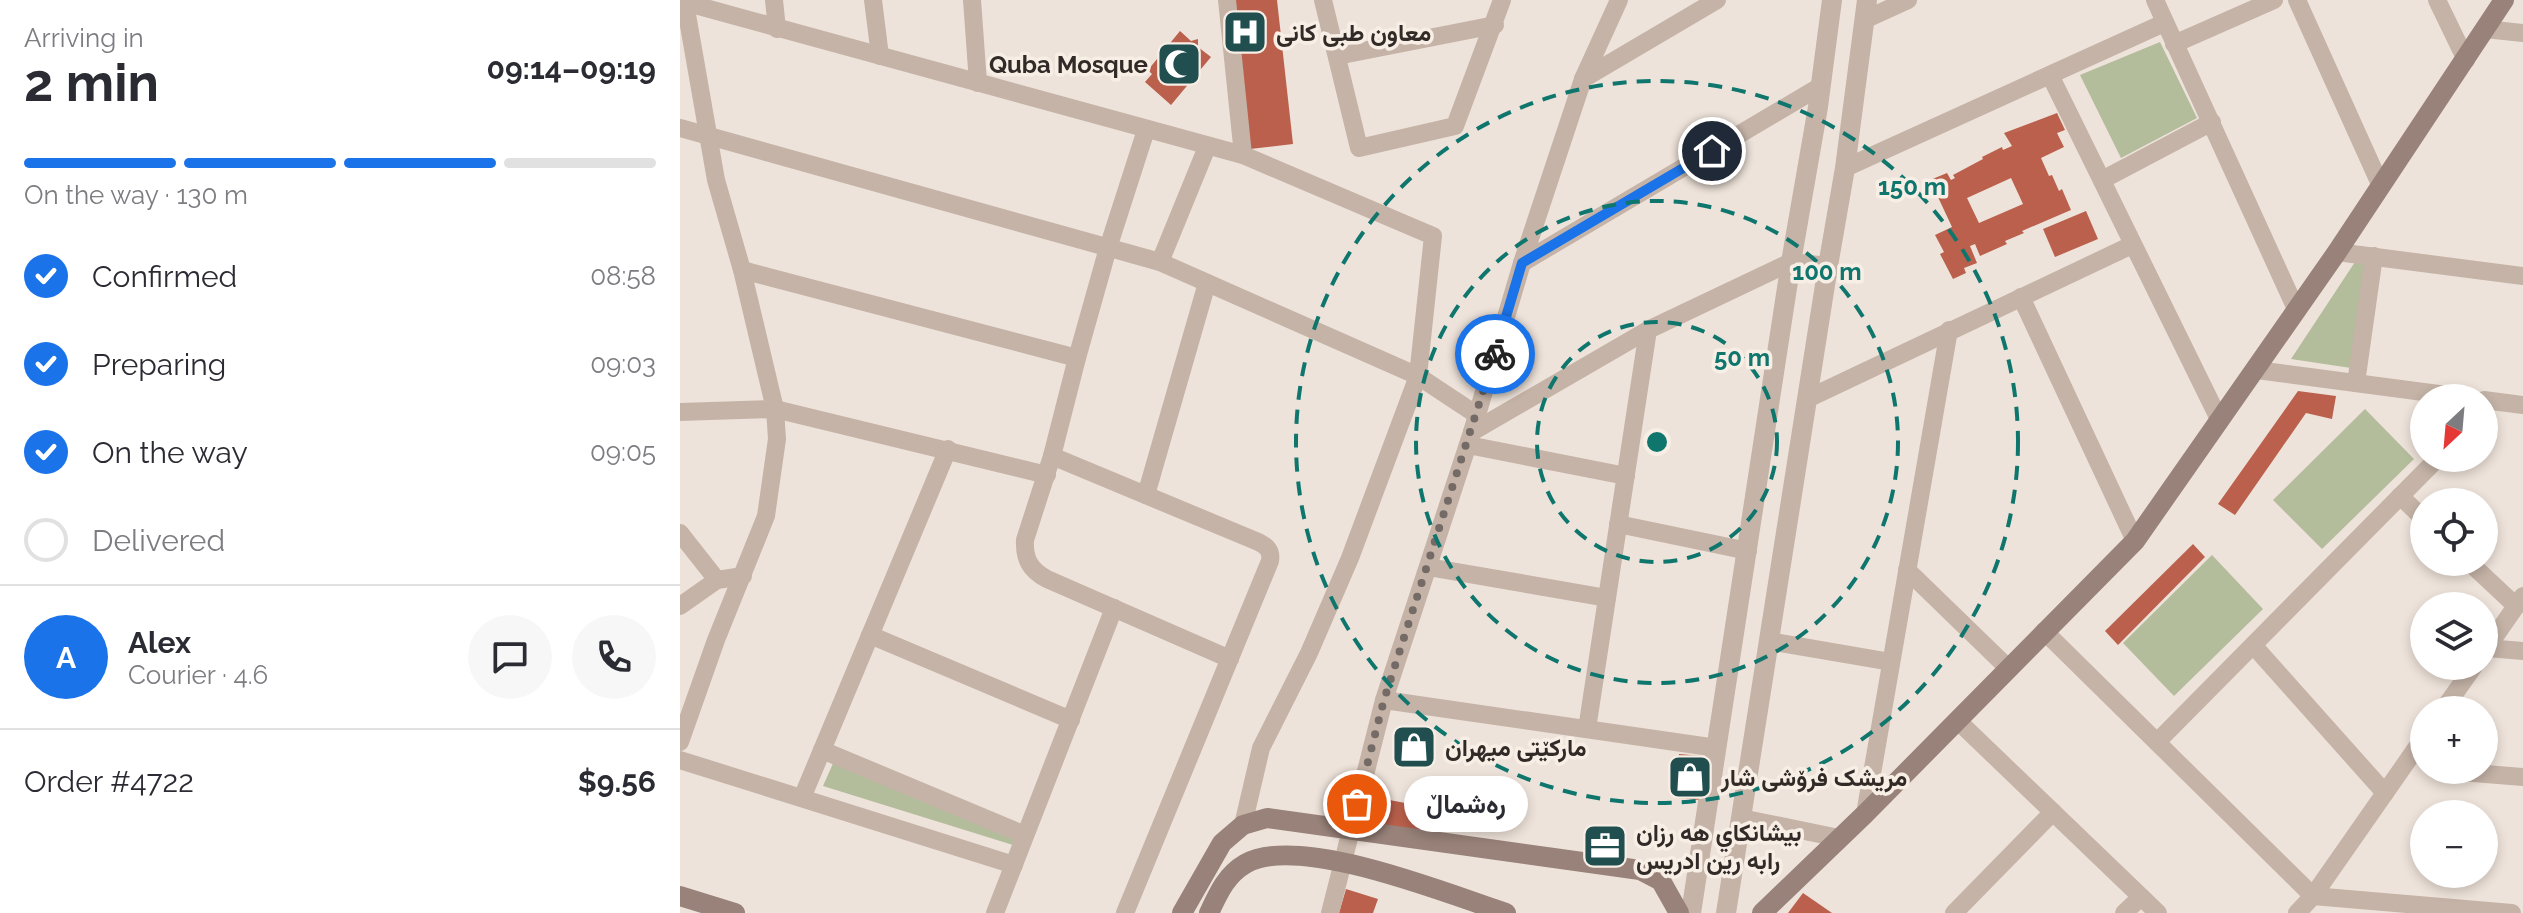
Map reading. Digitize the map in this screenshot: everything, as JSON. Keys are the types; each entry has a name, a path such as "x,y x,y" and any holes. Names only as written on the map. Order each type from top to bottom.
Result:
{"main road":[{"path":"1762,913 1865,814 2135,541 2257,370 2504,0"},
{"path":"1182,913 1222,843 1243,825 1267,818 1640,870 1661,881 1679,913"},
{"path":"1209,913 1224,883 1234,871 1259,857 1292,855 1387,874 1506,913"},
{"path":"680,896 735,913"}],"street":[{"path":"774,0 777,29"},
{"path":"873,0 880,56"},
{"path":"972,0 978,83"},
{"path":"1227,0 1243,155"},
{"path":"1323,0 1359,148 1455,126 1502,0"},
{"path":"1330,913 1384,700 1472,431 1522,263 1583,79 1619,0"},
{"path":"1583,79 1717,0"},
{"path":"1691,913 1832,0"},
{"path":"1726,913 1845,168 1866,10 1908,0"},
{"path":"2155,0 2296,309"},
{"path":"2174,44 2274,0"},
{"path":"2297,0 2380,184"},
{"path":"2437,0 2466,60"},
{"path":"680,742 716,640 766,516 777,439 775,409 742,270 716,180 682,2 1243,155 1433,236 1418,376 1350,558 1321,626 1261,748 1243,825"},
{"path":"1845,168 2164,23"},
{"path":"1337,56 1495,25"},
{"path":"2485,29 2523,33"},
{"path":"2050,75 2220,421"},
{"path":"1522,263 1821,86"},
{"path":"2102,180 2212,122"},
{"path":"680,128 1160,262 1418,376 1472,431 1626,476"},
{"path":"1146,130 1108,248 1024,552 1028,564 1047,579 1230,659"},
{"path":"1160,262 1207,147"},
{"path":"1807,399 2132,245"},
{"path":"2337,252 2523,276"},
{"path":"2356,383 2374,256"},
{"path":"1472,431 1648,330 1791,262 1828,266"},
{"path":"742,270 1077,358"},
{"path":"1146,495 1207,283"},
{"path":"2021,297 2135,541"},
{"path":"1587,729 1648,330"},
{"path":"1865,814 1949,330"},
{"path":"2257,370 2410,390"},
{"path":"2498,404 2523,405"},
{"path":"680,412 775,409 1047,475"},
{"path":"802,798 948,449"},
{"path":"1052,456 1269,549 1270,561 1125,913"},
{"path":"2157,742 2424,472"},
{"path":"2400,496 2410,506"},
{"path":"1618,524 1748,551"},
{"path":"680,533 717,580"},
{"path":"1428,567 1607,598"},
{"path":"1907,570 2008,668"},
{"path":"680,606 717,580 743,576"},
{"path":"2487,576 2520,601 2498,632"},
{"path":"995,913 1114,608"},
{"path":"2044,631 2313,896 2389,908 2512,913"},
{"path":"870,635 1071,720"},
{"path":"1769,641 1891,662"},
{"path":"2253,645 2385,793"},
{"path":"2498,650 2523,651"},
{"path":"1384,700 1717,748"},
{"path":"1958,721 2158,913"},
{"path":"822,750 1025,835"},
{"path":"2297,913 2313,896 2410,757"},
{"path":"680,760 1014,865"},
{"path":"2403,767 2410,768"},
{"path":"2498,775 2523,777"},
{"path":"1954,913 2053,812"},
{"path":"1741,818 1839,838"},
{"path":"2124,913 2141,897"}],"green space":[{"path":"2160,42 2197,118 2121,158 2080,75"},
{"path":"2355,262 2366,263 2351,368 2291,359"},
{"path":"2365,409 2410,455 2410,463 2322,549 2273,500"},
{"path":"2212,555 2263,609 2174,696 2123,643"},
{"path":"835,759 1017,835 1013,845 823,786"}],"building":[{"path":"1233,0 1277,0 1293,144 1250,149"},
{"name":"Quba Mosque","path":"1180,31 1191,41 1198,39 1198,47 1211,57 1171,105 1145,82 1152,74 1148,70"},
{"path":"2057,113 2065,130 2057,133 2064,147 2041,158 2059,191 2062,189 2071,210 2022,231 2024,233 2005,241 2007,244 1980,256 1975,244 1970,246 1977,263 1964,268 1966,273 1953,279 1940,254 1944,252 1935,235 1952,227 1930,180 1947,173 1951,180 1955,178 1953,175 1982,157 2002,147 2003,150 2012,146 2004,133","holes":["2011,178 2023,204 1979,223 1967,198"]},
{"path":"2086,211 2098,239 2055,257 2043,229"},
{"path":"2298,391 2336,396 2332,419 2306,413 2235,515 2218,504"},
{"path":"2193,544 2205,557 2118,645 2105,631"},
{"name":"مریشک فرۆشی شار","path":"1679,754 1703,756 1700,800 1676,798"},
{"path":"1384,799 1437,809 1431,838 1378,828"},
{"path":"1346,889 1378,899 1373,913 1339,913"},
{"path":"1803,893 1832,913 1788,913"}],"way so far":[{"path":"1357,804 1384,700 1495,354"}],"place":[{"name":"معاون طبی کانی","path":"1245,32"},
{"name":"Quba Mosque","path":"1179,64"},
{"name":"مارکێتی میهران","path":"1414,747"},
{"name":"مریشک فرۆشی شار","path":"1690,777"},
{"name":"رەشماڵ","path":"1357,804"},
{"name":"بيشانكاي هه رزان رابه رين ادريس","path":"1605,846"}],"route":[{"path":"1495,354 1522,263 1712,151"}]}
